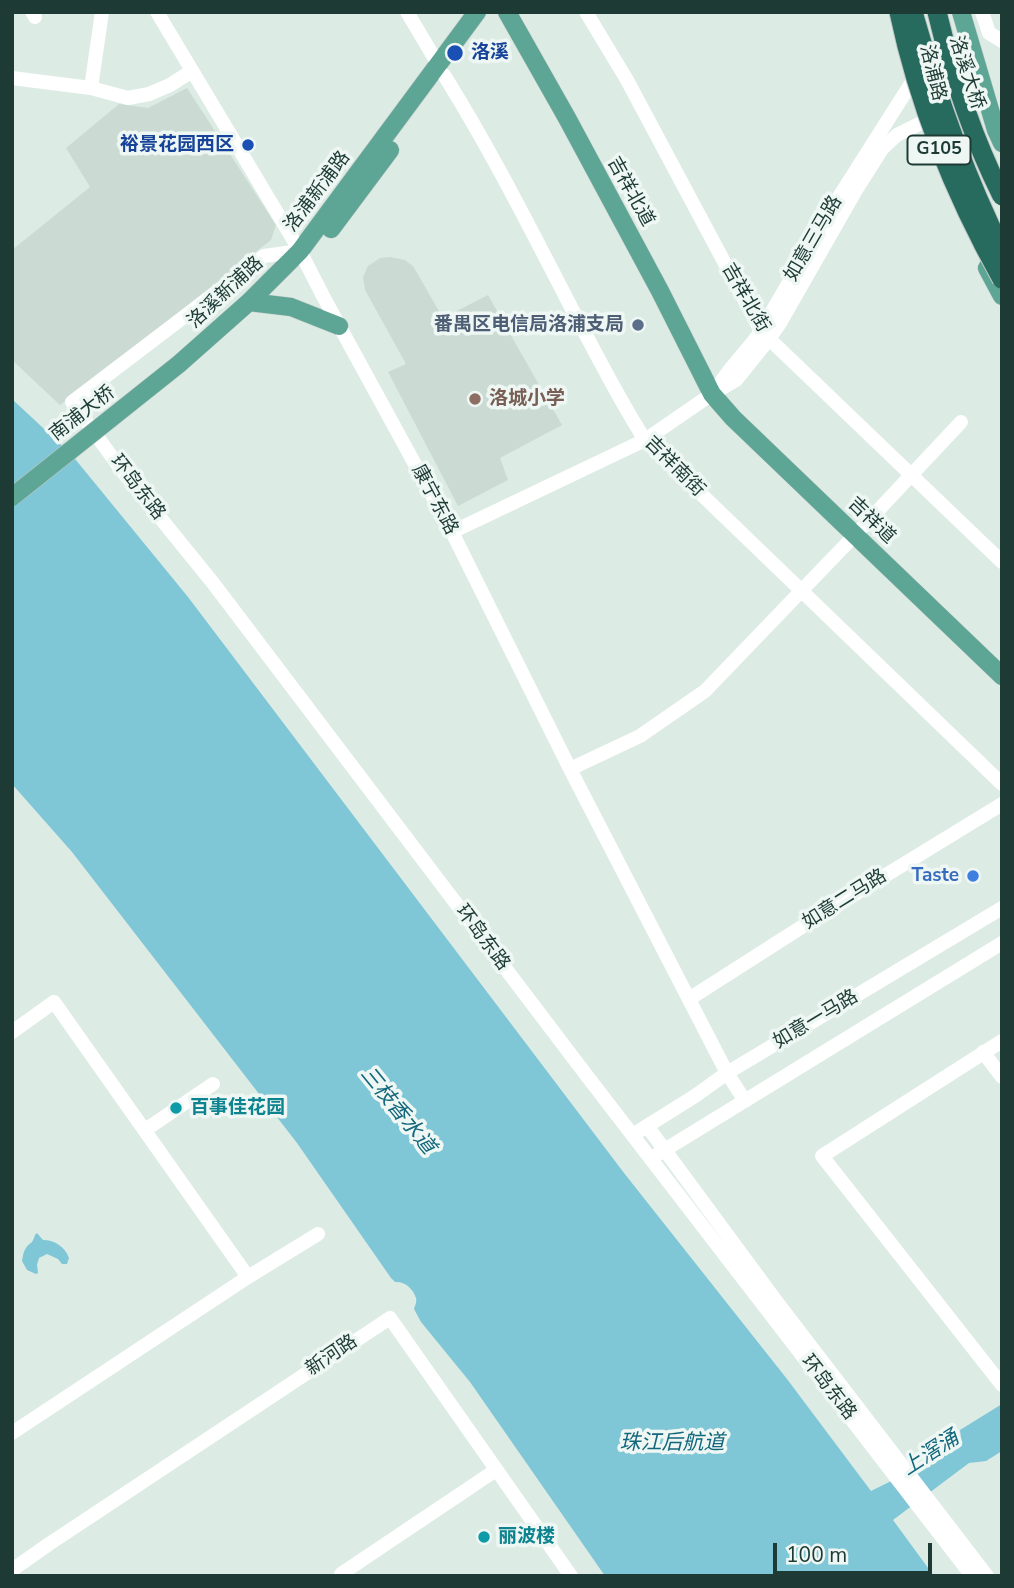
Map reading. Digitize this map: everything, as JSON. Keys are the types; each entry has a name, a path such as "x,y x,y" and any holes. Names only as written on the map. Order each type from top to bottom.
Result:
{"highway":[{"name":"G105","path":"897,12 921,97 941,154 966,211 1002,279"},
{"name":"洛溪大桥","path":"913,12 970,182 1002,250"},
{"name":"洛溪大桥","path":"922,12 957,120 1002,225"},
{"name":"G105","path":"937,12 958,88 1002,196"}],"main road":[{"name":"洛浦新浦路","path":"300,251 318,242 328,233 374,173 477,12"},
{"name":"洛浦新浦路","path":"441,69 490,12"},
{"name":"吉祥北道","path":"507,12 660,291 712,394"},
{"name":"洛浦路","path":"897,12 922,123 963,221 1002,296"},
{"path":"902,42 963,18 999,136"},
{"path":"935,158 938,145 950,132 973,123 987,121 999,136"},
{"name":"洛溪新浦路","path":"179,364 300,251"},
{"path":"248,302 291,307 339,326"},
{"name":"南浦大桥","path":"12,497 179,364"},
{"name":"吉祥道","path":"712,394 733,418 1002,677"}],"street":[{"path":"91,88 102,12"},
{"name":"康宁东路","path":"157,12 300,251 452,532 570,769 744,1101"},
{"name":"吉祥南街","path":"407,12 463,106 645,440 1002,784"},
{"name":"吉祥北街","path":"586,12 627,80 765,335 1002,562"},
{"path":"982,12 989,33 1002,41"},
{"path":"12,78 91,88 128,98 170,85 192,71"},
{"name":"如意三马路","path":"765,335 836,200 912,82"},
{"name":"如意三马路","path":"452,532 645,440 736,380 882,149 897,135 956,104 981,82"},
{"name":"环岛东路","path":"300,251 264,256 72,402 123,472 213,583 632,1135 898,1470"},
{"path":"570,769 640,736 705,691 961,422"},
{"name":"如意二马路","path":"689,999 1002,804"},
{"name":"如意一马路","path":"632,1135 727,1073 1002,908"},
{"name":"如意一马路","path":"651,1159 1002,943"},
{"path":"12,1032 54,1002 248,1277"},
{"path":"1002,1041 822,1156 1002,1385"},
{"path":"983,1052 1002,1077"},
{"path":"145,1130 213,1084"},
{"name":"环岛东路","path":"647,1126 898,1470"},
{"path":"12,1433 248,1277 318,1234"},
{"name":"新河路","path":"15,1568 390,1318 571,1576"},
{"path":"341,1574 496,1470"},
{"path":"898,1470 972,1576"},
{"path":"924,1504 987,1576"}],"shaded area":[{"path":"187,88 276,225 271,240 60,405 12,360 12,250 90,187 66,148 119,104 148,108"},
{"name":"洛城小学","path":"380,258 405,260 413,266 443,318 488,295 562,425 500,458 508,480 458,506 388,372 406,364 365,290 363,277 368,266"}],"water":[{"name":"珠江后航道","path":"12,399 71,454 188,597 624,1173 787,1379 871,1491 962,1446 960,1430 1002,1404 1002,1451 986,1461 969,1463 893,1520 934,1576 605,1576 470,1382 421,1322 414,1309 416,1299 413,1291 391,1278 297,1143 72,852 12,784"},
{"path":"37,1233 43,1240 52,1241 62,1247 69,1258 67,1264 62,1264 47,1254 39,1258 38,1273 27,1270 22,1261 24,1253"}],"place":[{"name":"洛溪","path":"455,53"},
{"name":"裕景花园西区","path":"248,145"},
{"name":"番禺区电信局洛浦支局","path":"638,325"},
{"name":"洛城小学","path":"475,399"},
{"name":"Taste","path":"973,876"},
{"name":"百事佳花园","path":"176,1108"},
{"name":"丽波楼","path":"484,1537"}],"water label":[{"name":"三枝香水道","path":"397,1111"},
{"name":"上滘涌","path":"931,1454"}]}
